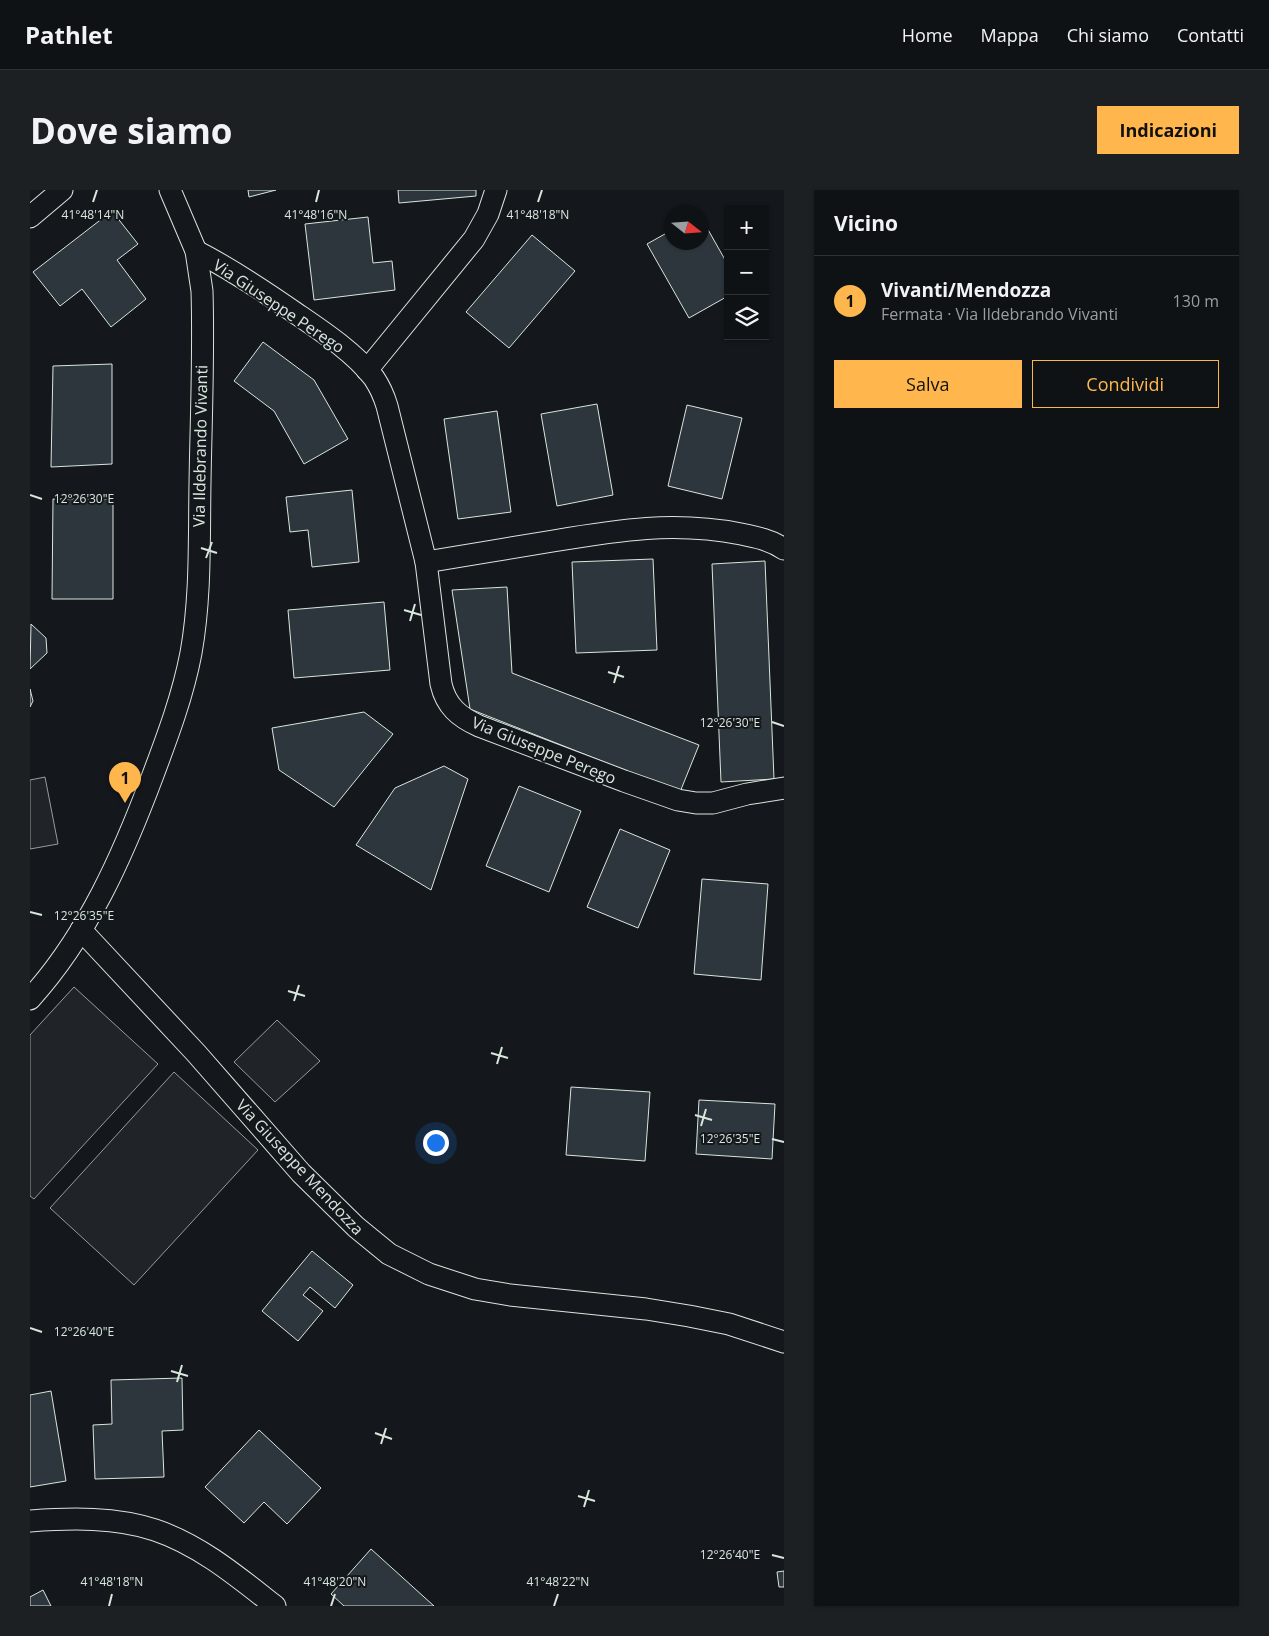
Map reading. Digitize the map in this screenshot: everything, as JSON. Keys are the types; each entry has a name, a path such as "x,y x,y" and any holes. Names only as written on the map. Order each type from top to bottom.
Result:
{"street":[{"path":"30,216 62,190"},
{"name":"Via Ildebrando Vivanti","path":"30,999 53,972 81,930 108,881 139,812 175,714 191,654 196,620 198,580 202,322 200,270 196,250 170,190"},
{"path":"367,370 474,239 486,220 496,190"},
{"name":"Via Giuseppe Perego","path":"196,250 243,277 313,325 367,370 378,385 387,406 426,562 442,690 449,704 465,719 597,771 678,800 713,803 746,794 784,788"},
{"path":"426,562 607,532 664,527 695,527 730,532 760,538 784,549"},
{"name":"Via Giuseppe Mendozza","path":"81,930 196,1053 296,1167 356,1228 390,1254 429,1274 475,1289 510,1295 646,1309 690,1316 729,1324 784,1342"},
{"path":"30,1521 100,1520 155,1530 177,1539 211,1559 238,1577 274,1606"}],"shaded area":[{"path":"45,777 58,844 30,849 30,780"},
{"path":"74,987 158,1064 34,1199 30,1196 30,1035"},
{"path":"277,1020 320,1061 275,1102 234,1062"},
{"path":"174,1072 258,1150 134,1285 50,1208"}],"building":[{"path":"248,190 276,190 249,197"},
{"path":"398,190 476,190 476,196 399,203"},
{"path":"112,211 138,244 117,260 146,299 111,327 82,289 60,306 33,272"},
{"path":"368,217 373,263 392,261 395,290 314,300 305,224"},
{"path":"709,231 724,258 724,298 689,318 647,244 664,234 664,250 709,250"},
{"path":"532,235 575,271 509,348 466,312"},
{"path":"263,342 314,380 348,439 304,464 274,411 234,381"},
{"path":"112,364 112,464 51,467 53,366"},
{"path":"597,404 613,495 557,506 541,414"},
{"path":"687,405 742,418 722,499 668,486"},
{"path":"497,411 511,512 458,519 444,419"},
{"path":"352,490 359,562 312,567 308,530 290,532 286,497"},
{"path":"53,499 113,499 113,599 52,599"},
{"path":"653,559 657,650 576,653 572,562"},
{"path":"765,561 774,779 721,782 712,564"},
{"path":"507,587 512,673 699,745 680,792 470,709 452,590"},
{"path":"384,602 390,670 294,678 288,610"},
{"path":"31,624 46,638 47,653 30,669"},
{"path":"30,689 33,701 30,707"},
{"path":"364,712 393,734 334,807 279,770 272,728"},
{"path":"444,766 468,779 431,890 356,845 395,788"},
{"path":"519,786 581,811 549,892 486,866"},
{"path":"620,829 670,850 638,928 587,907"},
{"path":"702,879 768,884 761,980 694,974"},
{"path":"571,1087 650,1092 645,1161 566,1155"},
{"path":"699,1100 775,1104 772,1159 696,1154"},
{"path":"312,1251 353,1285 335,1308 310,1287 303,1295 323,1311 298,1341 262,1311"},
{"path":"182,1378 183,1430 162,1431 164,1477 95,1479 93,1425 112,1424 111,1380"},
{"path":"51,1391 66,1481 30,1487 30,1395"},
{"path":"259,1430 321,1488 287,1524 264,1502 244,1523 205,1487"},
{"path":"371,1549 434,1606 344,1606 331,1594"},
{"path":"784,1571 784,1587 779,1587 777,1572"},
{"path":"43,1590 51,1606 30,1606 30,1597"}],"place":[{"name":"Vivanti/Mendozza","path":"125,803"}]}
